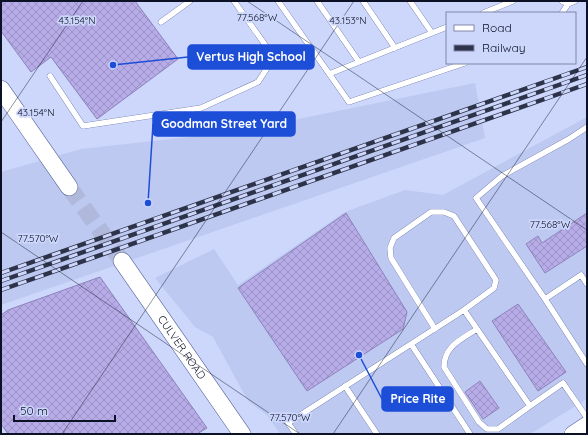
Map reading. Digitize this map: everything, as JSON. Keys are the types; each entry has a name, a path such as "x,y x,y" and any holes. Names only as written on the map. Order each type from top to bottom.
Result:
{"main road":[{"path":"1,89 69,187"},
{"name":"CULVER ROAD","path":"122,261 242,434"},
{"path":"572,434 587,424"}],"lane":[{"path":"161,22 190,1"},
{"path":"50,76 83,126 201,108 258,82 271,62 266,46 234,1"},
{"path":"278,1 349,102 462,64"},
{"path":"317,1 359,62"},
{"path":"364,1 395,48"},
{"path":"410,1 432,33"},
{"path":"486,12 513,1"},
{"path":"562,1 568,4"},
{"path":"563,12 568,4 575,1"},
{"path":"330,74 446,27"},
{"path":"587,127 569,139 502,176 476,198 545,299 587,364"},
{"path":"296,434 288,423 345,386 435,329 464,310 494,288 496,280 454,216 444,212 431,212 394,238 390,248 391,258 435,329"},
{"path":"545,299 581,275 587,284"},
{"path":"464,310 530,406"},
{"path":"477,329 449,349 444,357 444,367 480,422 487,429 498,429 563,383 587,418"},
{"path":"411,344 470,434"},
{"path":"345,386 377,434"}],"shaded area":[{"path":"475,83 485,138 1,305 1,172 81,149 234,132"},
{"path":"587,117 587,399 530,434 280,434 267,415 248,401 213,337 195,327 155,278 214,249 238,285 345,212 405,190 443,195"}],"building":[{"path":"1,1 135,1 178,59 97,119 51,57 31,72 1,31"},
{"path":"346,213 407,312 403,329 307,391 238,288"},
{"path":"587,213 587,246 545,273 526,244 538,236 542,243"},
{"path":"100,277 207,428 197,434 8,434 1,424 1,315 8,310"},
{"path":"518,304 566,372 538,391 492,321"},
{"path":"480,381 499,408 483,419 465,392"}],"tunnel":[{"path":"69,187 122,261"}],"railway":[{"path":"1,273 587,67"},
{"path":"1,281 587,75"},
{"path":"1,290 587,84"}],"place":[{"name":"Vertus High School","path":"113,65"},
{"name":"Goodman Street Yard","path":"148,203"},
{"name":"Price Rite","path":"359,355"}]}
